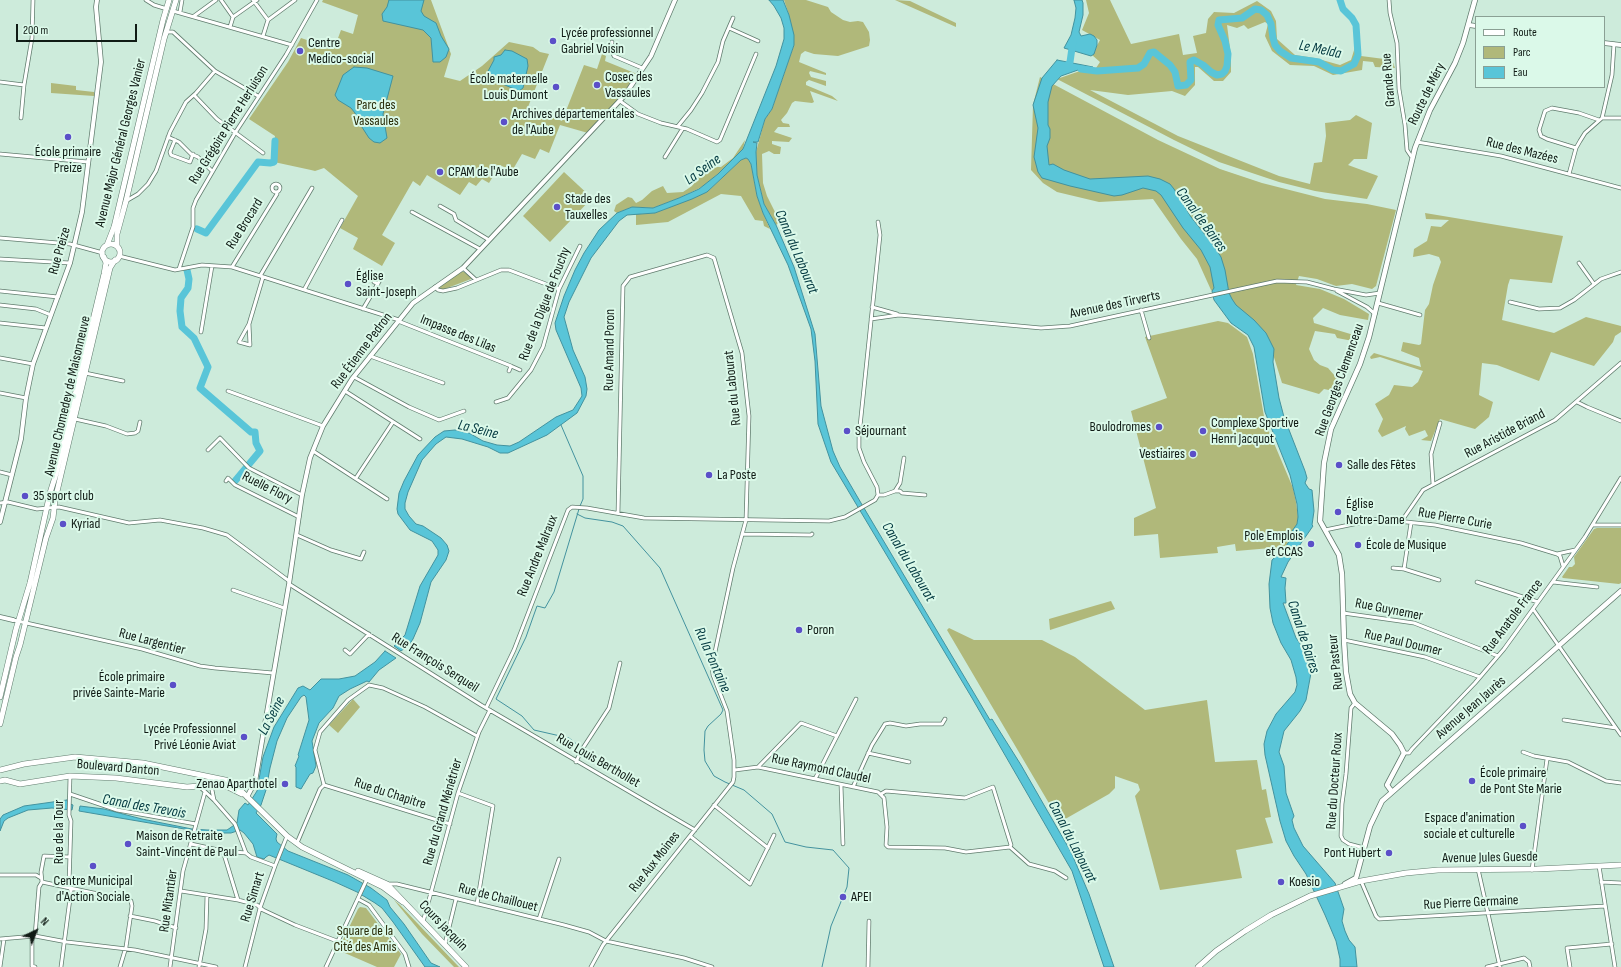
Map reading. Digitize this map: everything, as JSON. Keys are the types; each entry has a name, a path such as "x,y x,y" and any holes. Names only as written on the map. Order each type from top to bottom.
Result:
{"main road":[{"name":"Avenue Major Général Georges Vanier","path":"107,246 114,227 169,0"},
{"path":"103,255 110,261 115,260 119,256 120,251 117,246 117,234 176,0"},
{"name":"Route de Méry","path":"1402,199 1417,142 1430,110 1455,63 1469,25 1475,0"},
{"path":"167,9 173,11"},
{"name":"Rue Georges Clemenceau","path":"1321,523 1324,463 1331,429 1360,364 1370,337 1402,199"},
{"path":"0,697 16,621 30,583 104,274 106,263 103,255 107,246 112,244 117,246"},
{"name":"Avenue Chomedey de Maisonneuve","path":"0,724 16,657 26,624 110,268 115,260"},
{"name":"Rue Pasteur","path":"1321,523 1339,555 1342,574 1346,672 1350,694 1355,703 1392,734 1404,753"},
{"name":"Avenue Jean Jaurès","path":"1358,879 1358,871 1364,848 1377,810 1382,801 1621,591"},
{"path":"1392,792 1387,785 1404,753"},
{"name":"Boulevard Danton","path":"0,770 24,764 75,757 142,763 209,776 233,783 248,798"},
{"name":"Boulevard Danton","path":"0,781 5,780 20,784 70,776 116,778 187,787 211,785 226,786 248,798"},
{"path":"209,776 211,785"},
{"name":"Cours Jacquin","path":"248,798 287,836 302,847 367,879 385,886 403,902 466,967"},
{"name":"Avenue Jean Jaurès","path":"1358,879 1361,859"},
{"name":"Avenue Jules Guesde","path":"1198,967 1216,951 1271,915 1310,896 1338,888 1358,879 1438,870 1532,870 1621,865"}],"street":[{"path":"21,118 24,85 32,38 33,0"},
{"name":"Rue Preize","path":"0,522 21,439 26,398 33,364 70,263 82,212 101,62 96,7 97,0"},
{"path":"146,0 154,5 167,9"},
{"path":"180,12 182,0"},
{"path":"194,16 216,0"},
{"path":"221,0 233,17"},
{"path":"287,0 290,4"},
{"path":"263,36 268,20 295,0"},
{"name":"Rue Grégoire Pierre Herluison","path":"179,269 193,227 193,208 196,200 235,133 292,45 317,0"},
{"name":"Rue Étienne Pedron","path":"248,798 254,785 297,535 302,495 313,451 323,426 354,377 413,303 463,268 620,101 651,56 675,0"},
{"name":"Grande Rue","path":"1390,0 1390,13 1397,43 1399,89 1405,125 1407,150 1413,156"},
{"path":"230,27 233,17 255,1 268,20"},
{"path":"173,11 292,45"},
{"path":"678,126 702,93 718,62 733,18"},
{"path":"1469,25 1475,26"},
{"path":"729,28 758,41"},
{"path":"167,32 173,32 215,71 258,96"},
{"path":"612,42 612,52 614,56 642,68"},
{"path":"1605,43 1621,45"},
{"path":"1569,174 1576,148 1585,133 1600,119 1612,75 1614,44"},
{"path":"620,101 638,114 661,123 678,126 717,142 720,140 756,54"},
{"path":"126,201 138,194 148,184 156,171 168,137 186,102 215,71"},
{"path":"0,82 24,85"},
{"path":"194,95 216,119 263,153"},
{"path":"1576,148 1541,136 1539,130 1545,111 1549,108 1579,113 1600,119 1621,118"},
{"path":"664,157 683,128"},
{"path":"168,137 175,140 198,157 212,171"},
{"path":"175,140 170,152 171,155 190,162 193,154"},
{"name":"Rue des Mazées","path":"1417,142 1501,156 1621,188"},
{"path":"0,154 88,162"},
{"path":"249,324 250,345 239,342 249,324 262,276 312,188"},
{"name":"Rue Brocard","path":"232,267 277,194 276,192"},
{"path":"440,206 454,214 456,220 489,240"},
{"path":"412,212 480,249"},
{"path":"304,290 342,220"},
{"path":"746,520 829,520 845,517 875,500 878,495 877,487 864,462 859,448 859,436 880,235 878,222"},
{"path":"0,238 75,245 103,255"},
{"name":"Rue de la Digue de Fouchy","path":"496,402 508,398 531,370 543,347 559,289 580,246"},
{"name":"Rue Amand Poron","path":"618,513 623,286 630,277 707,255 714,258"},
{"name":"Rue Brocard","path":"119,256 175,270 202,265 232,267 398,321"},
{"name":"Rue du Labourat","path":"714,258 742,353 749,416 746,520 742,534"},
{"path":"0,259 70,263"},
{"path":"1579,263 1594,284"},
{"path":"201,332 212,266"},
{"path":"463,268 476,280"},
{"path":"435,287 438,290 443,291 501,270 509,270 559,289"},
{"path":"1510,302 1539,309 1553,309 1571,302 1601,279 1621,272"},
{"name":"Avenue des Tirverts","path":"872,307 899,315 1041,328 1070,326 1277,281 1307,282 1366,295 1380,293"},
{"path":"363,309 378,284"},
{"name":"Avenue des Tirverts","path":"1334,289 1367,307 1375,315"},
{"path":"0,291 58,297"},
{"path":"1378,303 1420,315"},
{"path":"0,305 28,307 51,315"},
{"path":"1141,310 1149,338"},
{"name":"Avenue des Tirverts","path":"871,319 899,315"},
{"name":"Impasse des Lilas","path":"398,321 520,370"},
{"path":"0,323 46,328"},
{"path":"370,356 443,383"},
{"path":"0,358 33,364"},
{"name":"Rue Aristide Briand","path":"1401,522 1420,492 1549,424 1577,402 1621,363"},
{"path":"509,371 511,366"},
{"path":"85,373 123,381"},
{"path":"354,377 409,407 439,420 464,411"},
{"path":"228,391 323,426"},
{"path":"345,391 420,438"},
{"path":"0,394 26,398"},
{"path":"1577,402 1621,421"},
{"path":"75,419 106,426 127,434 135,433 138,430 140,422"},
{"path":"356,478 393,422"},
{"path":"1433,484 1432,454 1440,423"},
{"path":"208,450 220,438 248,467 302,495"},
{"path":"313,451 387,499"},
{"path":"878,495 884,495 895,490 900,483 904,458"},
{"path":"0,472 12,475"},
{"name":"Ruelle Flory","path":"226,481 228,478 235,486 299,517"},
{"name":"Rue Anatole France","path":"1404,753 1408,753 1498,656 1593,525 1621,478"},
{"path":"895,490 902,493 925,495"},
{"path":"0,502 37,509 54,507"},
{"name":"Rue François Serqueil","path":"54,507 129,523 160,520 203,528 225,534 289,582 490,710"},
{"name":"Rue Andre Malraux","path":"486,708 514,650 568,510 577,507 644,518 746,520"},
{"name":"Rue Pierre Curie","path":"1325,530 1373,520 1401,522 1435,525 1490,536 1521,543 1557,554 1575,550"},
{"path":"1404,569 1411,523"},
{"path":"1593,525 1621,525"},
{"path":"742,534 812,534"},
{"name":"Rue Aux Moines","path":"591,967 606,941 733,782 735,770 727,711 713,675 712,666 733,568 742,534"},
{"path":"297,535 331,550 361,559 364,552"},
{"path":"1557,554 1560,556 1563,567"},
{"path":"1393,568 1404,569 1439,580"},
{"path":"1477,582 1538,602"},
{"path":"1553,582 1597,587"},
{"path":"233,590 284,608"},
{"path":"1533,609 1621,735"},
{"name":"Rue Guynemer","path":"1343,612 1414,623 1498,656"},
{"path":"0,617 16,621"},
{"name":"Rue Largentier","path":"16,621 142,649 207,667 273,673"},
{"path":"345,650 350,654 369,634"},
{"name":"Rue Paul Doumer","path":"1344,640 1425,657 1480,677"},
{"path":"576,762 581,751 609,708 620,663"},
{"path":"297,843 320,788 324,785 315,750 320,732 348,700 369,685 383,688 425,707 477,736"},
{"path":"815,779 856,699"},
{"name":"Rue du Docteur Roux","path":"1355,703 1351,708 1342,804 1341,836 1343,840 1349,844 1364,848"},
{"name":"Rue Louis Berthollet","path":"490,710 598,776 694,830"},
{"name":"Rue du Grand Ménétrier","path":"423,922 458,793 477,736 490,710"},
{"path":"853,787 868,753 885,724 890,723 906,726 920,724 942,724 945,719"},
{"path":"1564,720 1616,728"},
{"path":"758,767 801,723 837,736"},
{"path":"1523,752 1547,759 1568,762 1606,780 1621,783"},
{"path":"868,753 909,762"},
{"path":"1532,870 1547,759"},
{"name":"Rue Raymond Claudel","path":"735,770 758,767 881,794 886,791 966,798 993,787 1011,845 1010,848"},
{"name":"Rue de la Tour","path":"61,967 71,888 69,884 71,821 69,810 70,776"},
{"path":"233,783 254,785"},
{"path":"211,785 214,800"},
{"name":"Rue du Chapitre","path":"324,785 450,824"},
{"path":"841,785 843,844"},
{"path":"198,786 214,800 235,824 246,853 251,857 274,866"},
{"name":"Rue Mitantier","path":"170,967 183,871 205,792"},
{"path":"458,793 493,806 477,904"},
{"path":"70,794 117,810 195,828"},
{"path":"881,794 884,798 886,845 888,847 945,848 966,852 1010,848 1028,864 1055,871 1066,878"},
{"path":"714,805 768,848"},
{"path":"690,836 750,884 774,835"},
{"name":"Rue Simart","path":"245,967 260,908 274,866 287,836"},
{"path":"191,844 223,851 246,853"},
{"path":"223,851 238,900"},
{"path":"33,967 34,936 44,856 70,857"},
{"path":"539,919 559,859"},
{"path":"1599,866 1615,967"},
{"path":"1478,869 1499,966"},
{"path":"0,875 36,875 42,880 71,888 131,901 132,906 125,948 120,967"},
{"path":"326,967 367,879"},
{"name":"Rue Pierre Germaine","path":"1358,879 1379,919 1605,906"},
{"path":"1601,882 1621,883"},
{"name":"Rue de Chaillouet","path":"385,886 397,884 432,892 589,932 606,941 684,958 712,967"},
{"path":"180,891 238,900 258,905 260,908 310,932 337,941"},
{"path":"199,965 206,929 207,895"},
{"path":"358,898 369,905 405,954 410,967"},
{"path":"445,945 456,899"},
{"path":"130,916 155,921 176,928"},
{"path":"868,967 869,921"},
{"path":"0,967 2,939 34,936 65,942 125,948 199,965 216,967"},
{"path":"1570,967 1567,948 1612,944"},
{"path":"1487,967 1499,966 1524,958 1529,962 1530,967"}],"green space":[{"name":"Parc des Vassaules","path":"323,0 431,0 451,54 444,77 460,81 482,66 509,42 533,47 540,52 549,54 528,107 562,121 584,65 597,69 602,54 606,56 605,61 637,74 616,104 588,133 560,125 549,153 540,149 535,159 522,154 512,171 500,165 489,183 482,179 476,186 469,182 460,195 427,175 420,186 413,181 382,235 395,243 382,266 353,249 358,238 340,228 358,196 324,168 315,171 274,162 273,155 275,136 249,119 288,62 301,38 334,49 341,30 353,34 358,15 322,2"},
{"path":"784,0 806,0 828,7 831,12 843,20 850,22 863,22 869,32 870,40 869,46 838,56 814,54 805,51 801,54 799,62 826,73 826,75 810,71 809,73 811,77 826,81 826,86 809,80 806,82 806,85 832,96 838,101 810,91 814,102 795,101 792,103 787,113 781,120 783,123 789,124 790,127 778,127 774,132 792,138 789,142 772,141 772,144 781,147 780,154 774,154 769,151 762,154 763,183 767,196 780,222 776,225 764,204 757,175 756,152 765,119 772,109 794,45 789,15"},
{"path":"895,0 910,1 956,23 956,27"},
{"path":"1086,0 1110,0 1131,44 1179,34 1183,55 1197,53 1193,36 1206,33 1208,19 1214,12 1234,13 1257,1 1271,11 1276,21 1277,39 1295,55 1315,58 1340,65 1351,60 1355,47 1361,56 1392,60 1395,68 1375,67 1373,62 1363,61 1362,70 1333,75 1314,66 1290,65 1272,51 1265,36 1268,24 1265,22 1248,29 1244,25 1237,28 1227,25 1231,56 1231,72 1223,81 1214,81 1198,67 1195,67 1195,85 1185,96 1172,91 1128,95 1090,90 1178,136 1279,176 1310,184 1314,163 1322,162 1326,136 1325,123 1350,120 1356,115 1372,123 1367,159 1354,159 1348,165 1378,176 1367,199 1315,191 1279,182 1219,162 1057,79 1080,71 1094,71 1100,62 1092,55 1100,40 1082,30 1089,13"},
{"path":"1040,77 1158,140 1220,169 1262,183 1325,199 1367,204 1396,210 1376,286 1372,289 1352,284 1336,286 1317,279 1299,276 1296,285 1320,289 1344,299 1369,314 1368,320 1340,315 1323,308 1313,318 1314,323 1357,336 1353,341 1337,338 1335,334 1315,331 1309,349 1314,360 1320,365 1328,368 1341,383 1338,392 1324,389 1319,394 1282,383 1268,338 1211,290 1197,259 1153,199 1099,202 1057,192 1043,183 1031,170 1033,105"},
{"path":"51,83 76,86 76,90 94,92 94,96 51,93"},
{"path":"745,140 743,149 735,159 705,185 698,189 653,208 632,207 617,213 614,211 616,205 628,197 632,198 636,203 652,191 663,186 667,193 683,192 692,186 696,179 714,167 721,167 733,158"},
{"path":"746,158 751,164 757,196 770,229 764,226 763,221 755,220 741,196 721,194 668,222 636,225 636,214 655,213 707,192 741,160"},
{"name":"Stade des Tauxelles","path":"564,172 592,198 550,242 523,216"},
{"path":"1425,213 1563,236 1552,283 1510,279 1502,320 1554,333 1586,317 1621,326 1621,332 1615,336 1613,342 1594,366 1551,352 1539,381 1497,365 1482,363 1479,395 1493,402 1489,417 1475,429 1440,419 1431,441 1421,440 1428,436 1425,430 1409,436 1405,429 1406,426 1382,437 1378,431 1383,419 1375,404 1389,395 1394,385 1412,387 1418,382 1423,371 1380,357 1371,359 1370,357 1374,353 1421,367 1419,358 1401,351 1403,342 1419,345 1421,344 1425,310 1429,304 1433,285 1441,262 1439,257 1429,254 1413,257 1414,249 1427,241 1431,226 1441,227 1449,220 1426,219"},
{"path":"460,272 464,272 471,277 471,279 442,290 438,288 438,286"},
{"name":"Complexe Sportive Henri Jacquot","path":"1218,321 1228,323 1247,337 1253,354 1265,422 1293,488 1298,517 1297,526 1284,549 1271,548 1236,551 1235,544 1217,547 1218,553 1160,558 1158,534 1134,536 1134,518 1156,508 1131,411 1167,398 1145,337"},
{"path":"1621,528 1621,583 1563,578 1562,577 1569,567 1572,567 1575,564 1574,557 1594,529"},
{"path":"1111,601 1115,609 1050,630 1049,619"},
{"path":"949,628 974,640 1042,640 1075,657 1145,710 1207,700 1215,762 1257,760 1262,790 1266,789 1271,817 1265,818 1273,843 1236,850 1242,878 1160,890 1135,796 1140,790 1138,784 1115,776 1115,788 1109,794 1060,822 947,630"},
{"path":"353,699 360,707 338,733 329,725"},
{"path":"394,900 459,967 454,967 422,934"},
{"name":"Square de la Cité des Amis","path":"360,907 366,908 401,954 394,967 377,967 338,950"}],"water":[{"path":"389,0 424,0 421,11 424,16 436,23 441,36 449,49 446,57 440,62 433,62 431,38 423,30 383,21 382,14 387,7"},
{"path":"769,0 783,0 789,15 794,35 794,45 772,109 765,119 758,142 753,142 757,143 757,175 764,204 776,225 794,267 815,334 821,406 833,451 840,467 861,503 990,720 992,719 1021,765 1071,852 1089,894 1114,967 1104,967 1072,871 972,698 831,462 818,424 815,361 811,329 788,265 763,213 757,196 751,164 746,158 741,160 707,192 655,213 627,215 619,221 591,258 569,302 564,317 573,350 585,377 587,389 586,396 577,413 547,435 508,453 500,453 488,447 462,439 446,437 436,444 422,460 408,492 405,509 416,524 423,526 441,538 447,545 449,551 446,560 431,582 420,623 413,639 409,645 401,651 394,646 405,635 420,586 438,555 438,550 432,541 410,530 398,514 397,509 399,493 418,455 435,437 444,431 455,430 469,433 483,441 497,445 510,446 519,442 556,417 573,410 582,396 581,388 556,330 555,323 575,270 599,230 617,213 632,207 653,208 699,189 718,174 743,149 776,66 784,39 784,28 781,18"},
{"path":"1074,0 1082,0 1083,3 1083,15 1079,32 1081,36 1090,34 1097,40 1094,54 1091,56 1064,48 1071,35 1075,18 1076,8"},
{"path":"505,50 512,51 527,59 528,66 523,88 519,91 486,77 494,57 501,55"},
{"path":"1057,60 1093,67 1087,72 1078,70 1061,76 1052,86 1048,102 1048,125 1050,129 1050,138 1047,146 1049,165 1053,164 1064,170 1090,179 1148,176 1160,179 1170,184 1191,217 1221,257 1229,293 1232,299 1236,305 1254,320 1266,333 1274,349 1273,362 1279,398 1284,417 1305,471 1307,478 1305,483 1309,489 1312,490 1314,511 1313,526 1288,562 1281,577 1286,578 1286,603 1283,603 1311,673 1306,700 1300,711 1284,731 1279,752 1284,766 1286,793 1294,816 1292,820 1294,828 1303,846 1335,883 1344,909 1342,921 1345,931 1349,940 1355,947 1357,967 1340,967 1340,959 1336,941 1325,915 1306,874 1286,841 1265,755 1264,744 1267,731 1276,714 1295,692 1297,685 1291,660 1281,643 1273,623 1270,608 1269,584 1272,560 1284,549 1290,540 1292,531 1297,524 1298,517 1297,504 1290,475 1265,412 1254,347 1248,335 1231,323 1214,300 1212,291 1214,288 1210,267 1201,250 1183,228 1161,195 1156,191 1143,188 1114,196 1042,178 1038,172 1034,157 1038,128 1033,105 1042,78"},
{"path":"354,67 367,68 393,76 383,114 387,138 380,143 374,142 369,138 358,121 355,113 351,108 338,100 335,95 343,75"},
{"path":"385,651 396,658 379,670 369,682 367,681 339,696 333,708 319,723 312,741 316,766 313,773 310,774 301,789 296,787 295,766 309,720 306,697 304,695 301,697 287,718 277,741 266,790 261,805 256,813 277,834 277,842 288,851 348,875 371,888 387,900 390,907 404,924 431,963 440,967 425,967 393,922 382,908 375,903 357,892 335,882 269,855 264,859 257,857 253,844 240,830 231,833 208,833 79,811 80,806 104,809 142,819 192,829 227,830 237,823 239,810 245,803 248,805 257,791 263,757 274,727 298,688 303,686 310,690 321,679 339,679 355,676 375,662"},
{"path":"67,800 68,803 73,805 72,810 52,808 28,810 4,821 0,831 0,819 3,815 24,806"}],"waterway":[{"name":"Le Melda","path":"1081,69 1097,71 1138,68 1144,64 1150,53 1154,52 1170,65 1175,72 1178,86 1186,85 1191,80 1190,62 1194,60 1211,72 1217,75 1222,74 1227,66 1228,54 1225,41 1218,25 1219,20 1242,18 1255,9 1261,10 1267,15 1271,24 1275,45 1280,51 1291,58 1319,62 1333,70 1341,71 1354,64 1358,55 1356,25 1352,18 1343,9 1340,0"},
{"name":"Canal de Baires","path":"1063,69 1070,62 1073,41"},
{"path":"197,229 206,233 258,162 274,162 275,141"},
{"path":"187,270 189,279 188,288 181,298 180,311 182,327 194,338 208,367 200,388 251,432 255,432 256,443 260,451 235,481"},
{"path":"561,425 583,476 583,499 580,506"},
{"path":"579,509 554,592 545,608 537,606 526,637 496,699 522,716 534,730 569,738 579,746"},
{"name":"Ru la Fontaine","path":"577,514 585,518 612,522 623,526 660,568 723,710 705,731 705,761 714,776 744,790 772,814 785,842 806,847 833,850 849,868 847,887 831,926 822,967"}],"place":[{"name":"Lycée professionnel Gabriel Voisin","path":"553,41"},
{"name":"Centre Medico-social","path":"300,51"},
{"name":"Cosec des Vassaules","path":"597,85"},
{"name":"École maternelle Louis Dumont","path":"556,87"},
{"name":"Archives départementales de l'Aube","path":"504,122"},
{"name":"École primaire Preize","path":"68,137"},
{"name":"CPAM de l'Aube","path":"440,172"},
{"name":"Stade des Tauxelles","path":"557,207"},
{"name":"Église Saint-Joseph","path":"348,284"},
{"name":"Boulodromes","path":"1159,427"},
{"name":"Séjournant","path":"847,431"},
{"name":"Complexe Sportive Henri Jacquot","path":"1203,431"},
{"name":"Vestiaires","path":"1193,454"},
{"name":"Salle des Fêtes","path":"1339,465"},
{"name":"La Poste","path":"709,475"},
{"name":"35 sport club","path":"25,496"},
{"name":"Église Notre-Dame","path":"1338,512"},
{"name":"Kyriad","path":"63,524"},
{"name":"Pole Emplois et CCAS","path":"1311,544"},
{"name":"École de Musique","path":"1358,545"},
{"name":"Poron","path":"799,630"},
{"name":"École primaire privée Sainte-Marie","path":"173,685"},
{"name":"Lycée Professionnel Privé Léonie Aviat","path":"244,737"},
{"name":"École primaire de Pont Ste Marie","path":"1472,781"},
{"name":"Zenao Aparthotel","path":"285,784"},
{"name":"Espace d'animation sociale et culturelle","path":"1523,826"},
{"name":"Maison de Retraite Saint-Vincent de Paul","path":"128,844"},
{"name":"Pont Hubert","path":"1389,853"},
{"name":"Centre Municipal d'Action Sociale","path":"93,866"},
{"name":"Koesio","path":"1281,882"},
{"name":"APEI","path":"843,897"}],"water label":[{"name":"La Seine","path":"703,170"},
{"name":"Canal du Labourat","path":"796,252"},
{"name":"La Seine","path":"478,430"},
{"name":"Canal du Labourat","path":"908,562"},
{"name":"La Seine","path":"272,716"},
{"name":"Canal des Trevois","path":"144,807"},
{"name":"Canal du Labourat","path":"1072,842"}]}
